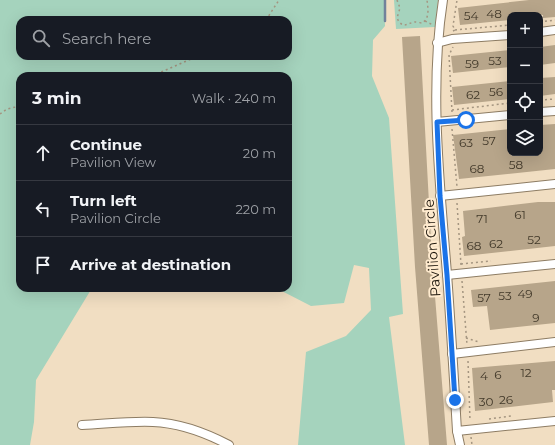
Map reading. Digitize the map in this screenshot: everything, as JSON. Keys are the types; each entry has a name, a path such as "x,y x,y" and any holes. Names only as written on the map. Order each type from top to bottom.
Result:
{"street":[{"name":"Pavilion Circle","path":"443,0 438,43 437,122 440,196 447,275 457,431 460,445"},
{"path":"543,32 555,30"},
{"path":"438,43 452,39 507,35"},
{"path":"543,112 555,110"},
{"path":"437,122 507,115"},
{"path":"440,196 555,184"},
{"path":"447,275 555,264"},
{"path":"452,354 555,342"},
{"path":"457,431 555,421"},
{"path":"82,425 153,422 187,428 216,438 229,445"}],"path":[{"path":"269,16 279,0"},
{"path":"396,0 400,8 397,18 401,24 409,25 415,22 422,23 427,20 427,0"},
{"path":"455,30 453,26 457,0"},
{"path":"543,22 555,20"},
{"path":"455,30 507,25"},
{"path":"455,30 452,33 453,47 449,55 452,110 451,121 457,194 472,445"},
{"path":"161,72 189,60"},
{"path":"543,100 555,99"},
{"path":"452,110 507,103"},
{"path":"0,114 7,109 16,107"}],"green space":[{"path":"0,0 384,0 385,26 373,40 372,76 389,118 403,314 389,317 405,445 298,445 306,352 346,336 371,310 369,268 354,265 344,303 311,306 284,292 292,292 292,72 16,72 16,292 90,292 36,380 34,422 30,445 0,445"},
{"path":"394,0 438,0 435,27 396,29"}],"building":[{"path":"529,0 555,0 555,17 543,18 543,12 507,12 507,20 460,25 458,8"},
{"path":"420,36 432,259 447,445 429,445 415,267 402,37"},
{"path":"555,45 555,63 543,65 543,47"},
{"path":"507,50 507,67 453,73 451,56"},
{"path":"555,77 555,94 543,96 543,78"},
{"path":"507,81 507,99 454,105 452,87"},
{"path":"555,124 555,169 459,179 453,135 507,129 507,156 543,156 543,125"},
{"path":"538,202 555,202 555,246 464,256 462,237 465,236 463,211"},
{"path":"555,281 555,323 490,330 487,306 473,307 471,290"},
{"path":"555,361 555,390 552,390 553,402 475,411 472,368"}],"waterway":[{"path":"385,0 385,21"}],"route":[{"path":"455,400 440,196 437,122 466,120"}]}
